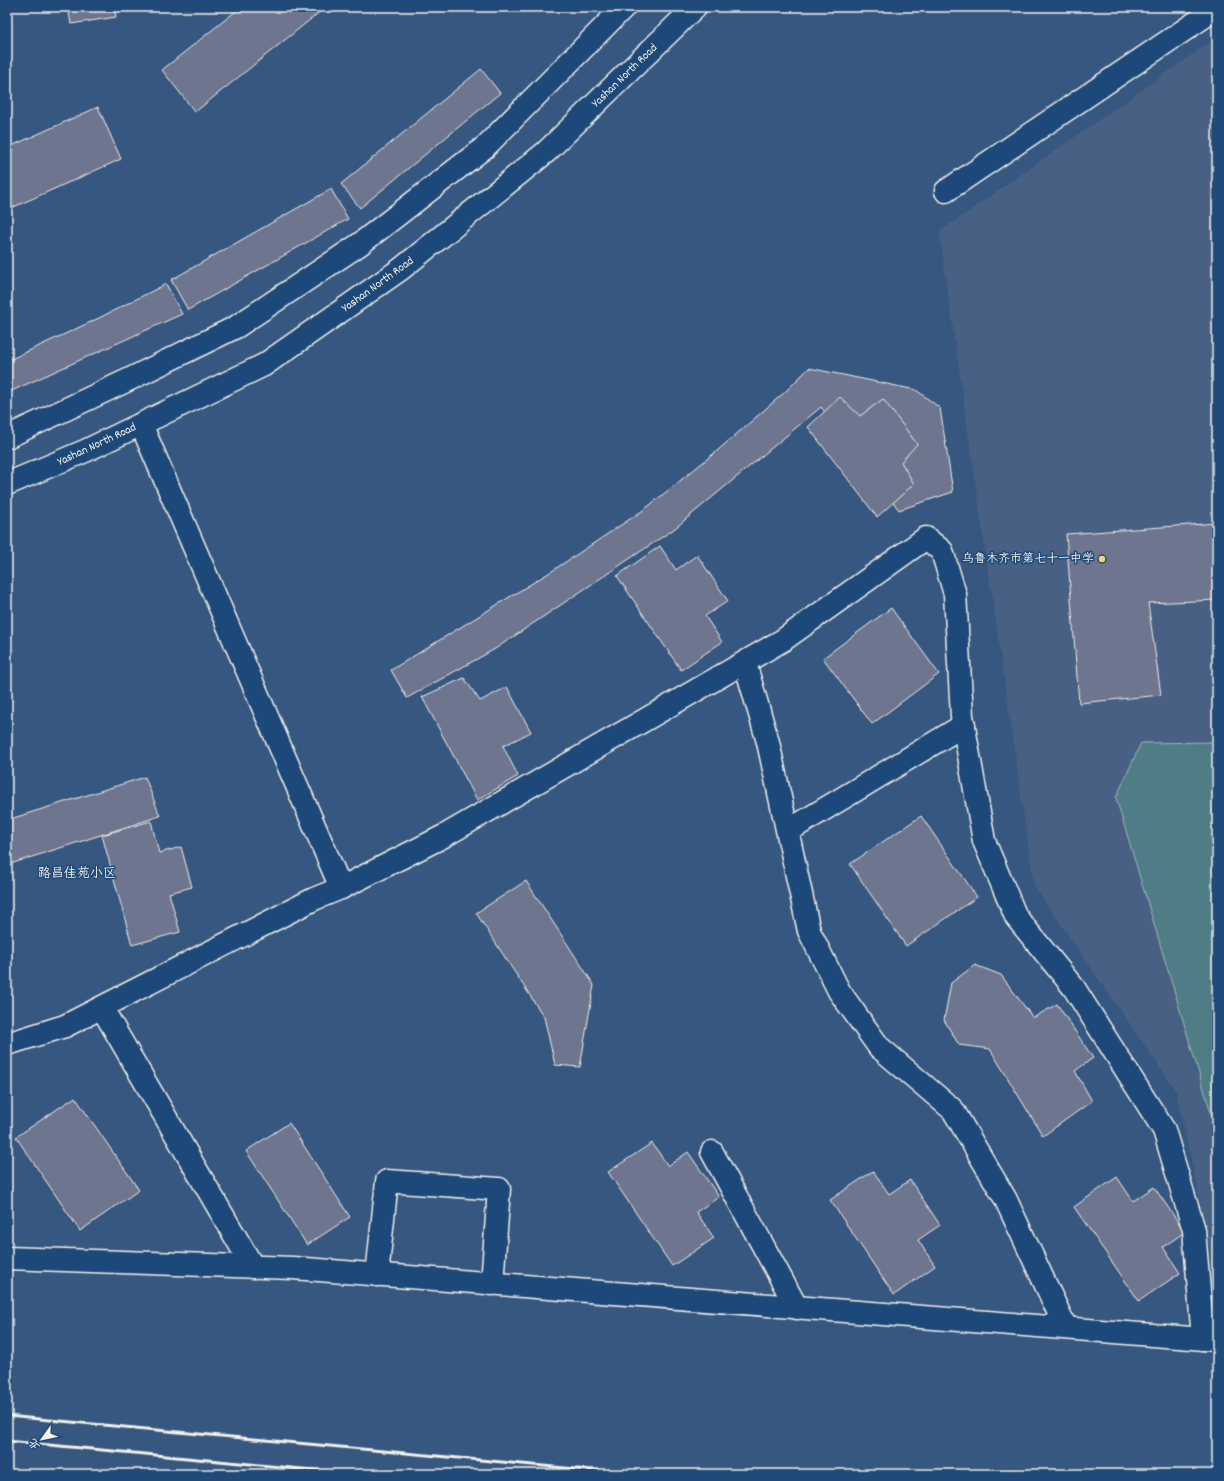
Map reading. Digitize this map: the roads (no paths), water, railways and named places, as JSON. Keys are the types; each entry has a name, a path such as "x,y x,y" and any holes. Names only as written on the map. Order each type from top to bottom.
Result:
{"main road":[{"path":"7,437 236,327 360,244 485,147 624,7"},
{"name":"Yashan North Road","path":"7,484 85,451 264,365 401,269 546,152 695,7"},
{"path":"946,191 1217,8"},
{"path":"141,424 341,888"},
{"path":"7,1044 65,1026 314,899 341,888 444,836 783,640 926,538 942,551 955,594 962,716 984,841 1016,916 1074,988 1164,1130 1194,1230 1210,1339 293,1268 7,1258"},
{"path":"745,663 768,742 809,930 839,991 879,1047 953,1110 1005,1198 1066,1328"},
{"path":"788,830 964,725"},
{"path":"102,1008 253,1267"},
{"path":"712,1152 797,1308"},
{"path":"377,1275 387,1181 499,1189 492,1284"}],"railway":[{"path":"7,1416 630,1474"},
{"path":"7,1441 355,1474"}],"place":[{"name":"乌鲁木齐市第七十一中学","path":"1102,559"}],"district":[{"name":"路昌佳苑小区","path":"77,874"}]}
